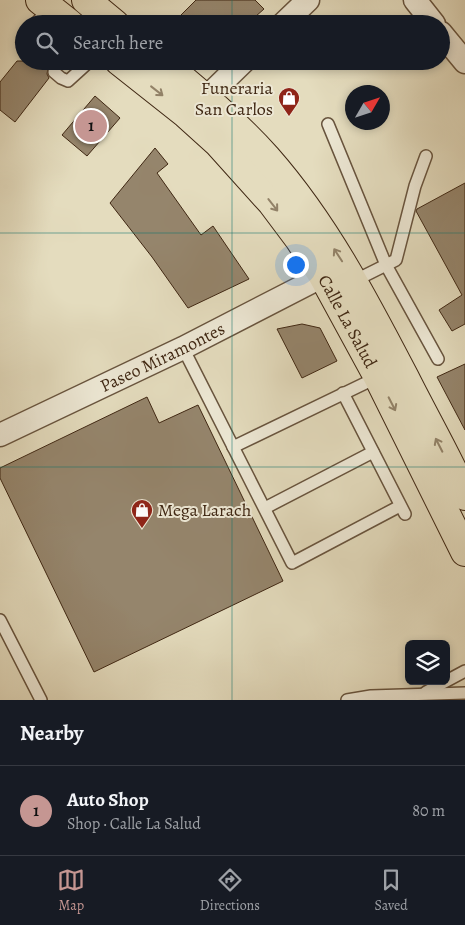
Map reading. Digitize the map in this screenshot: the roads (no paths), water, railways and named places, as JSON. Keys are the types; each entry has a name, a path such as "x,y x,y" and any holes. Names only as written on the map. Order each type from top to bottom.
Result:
{"main road":[{"path":"86,0 104,15"},
{"name":"Calle La Salud","path":"130,70 186,114 237,164 272,203 299,239 323,276 378,377 465,552"},
{"name":"Calle La Salud","path":"172,70 239,129 267,159 318,223 354,281 465,496"}],"street":[{"path":"292,15 308,0"},
{"path":"415,0 427,15"},
{"path":"450,44 465,62"},
{"path":"206,98 235,70"},
{"name":"Paseo Miramontes","path":"0,436 183,348 323,276"}],"lane":[{"path":"54,72 68,81 80,70"},
{"path":"328,124 386,265 438,358"},
{"path":"354,281 396,260 415,186 426,156"},
{"path":"183,348 292,563 403,510 343,393"},
{"path":"233,447 378,377"},
{"path":"265,508 373,452"},
{"path":"0,620 41,700"},
{"path":"424,693 465,671"},
{"path":"347,700 370,696 424,693 465,694"}],"place":[{"name":"Funeraria San Carlos","path":"289,117"},
{"name":"Auto Shop","path":"91,126"},
{"name":"Mega Larach","path":"142,529"}]}
